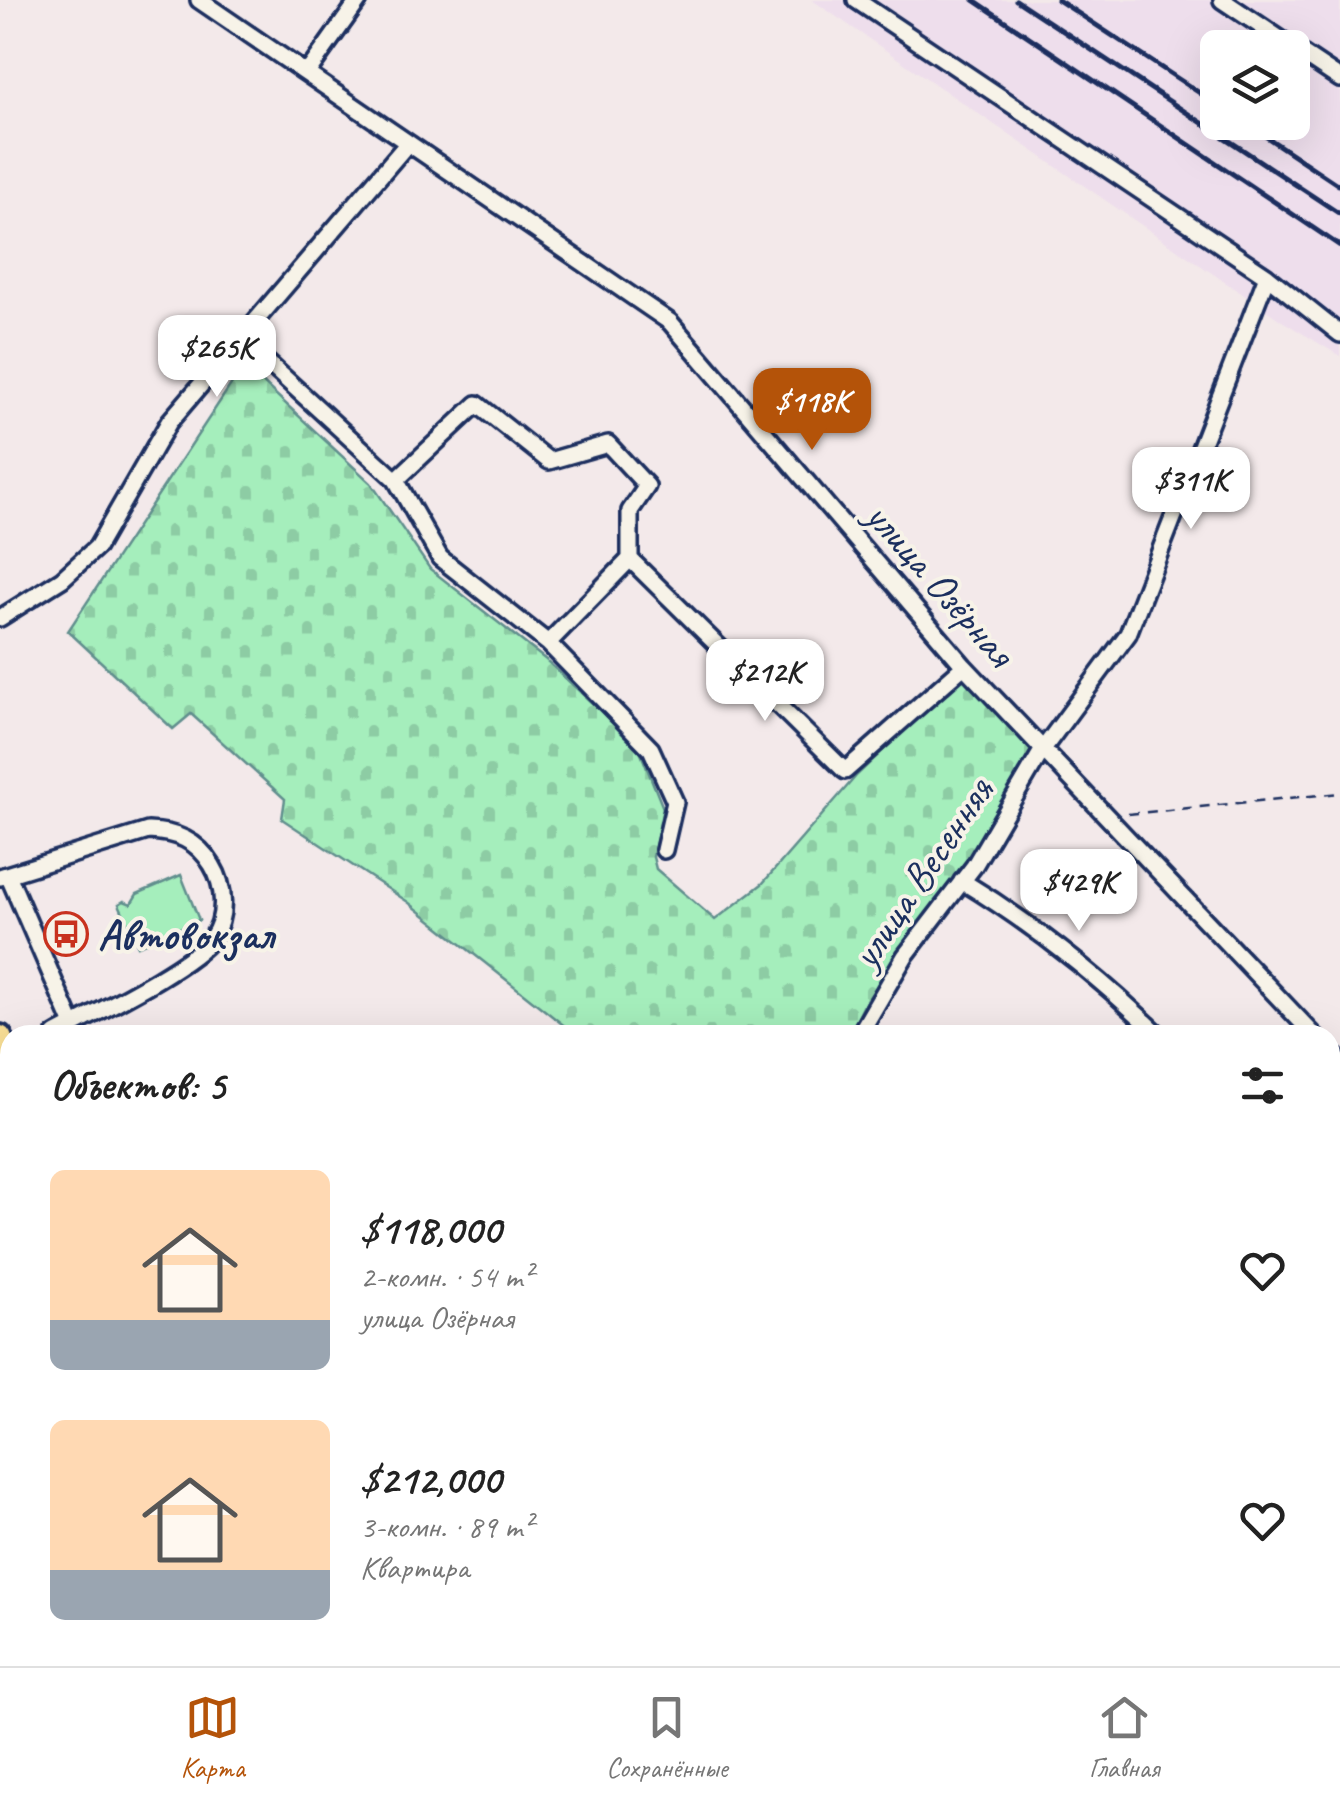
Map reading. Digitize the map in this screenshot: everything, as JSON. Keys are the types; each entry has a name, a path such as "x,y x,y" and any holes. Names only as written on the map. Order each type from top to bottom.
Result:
{"street":[{"name":"улица Озёрная","path":"199,0 670,322 964,666 1305,1025"},
{"path":"307,73 359,0"},
{"path":"856,0 1267,276 1340,334"},
{"path":"1222,0 1340,79"},
{"path":"0,618 62,579 96,547 169,422 408,143"},
{"name":"улица Весенняя","path":"865,1025 905,956 962,882 1043,748 1128,634 1267,276"},
{"path":"242,338 396,480 440,558 548,642 651,748 675,802 664,850"},
{"path":"396,480 477,404 549,462 608,444 647,486 630,511 630,559 548,642"},
{"path":"630,559 845,771 964,666"},
{"path":"148,831 170,832 190,840 218,873 223,894 222,916 214,936 194,956 73,1025 4,876 148,831"},
{"path":"962,882 1024,919 1149,1025"}],"path":[{"path":"1107,816 1340,793"}],"shaded area":[{"path":"812,0 1340,0 1340,356 1282,321"}],"green space":[{"path":"244,365 371,483 430,569 546,660 638,746 663,808 653,857 656,869 715,920 762,884 857,775 963,675 1033,749 969,859 865,1003 854,1025 563,1025 408,902 282,819 285,799 191,714 173,729 68,631"},
{"path":"181,875 199,920 138,946 119,904 131,904 137,894"}],"railway":[{"path":"974,0 1340,246"},
{"path":"1016,0 1340,214"},
{"path":"1058,0 1200,93"},
{"path":"1271,140 1340,186"}],"place":[{"name":"Автовокзал","path":"66,934"}]}
